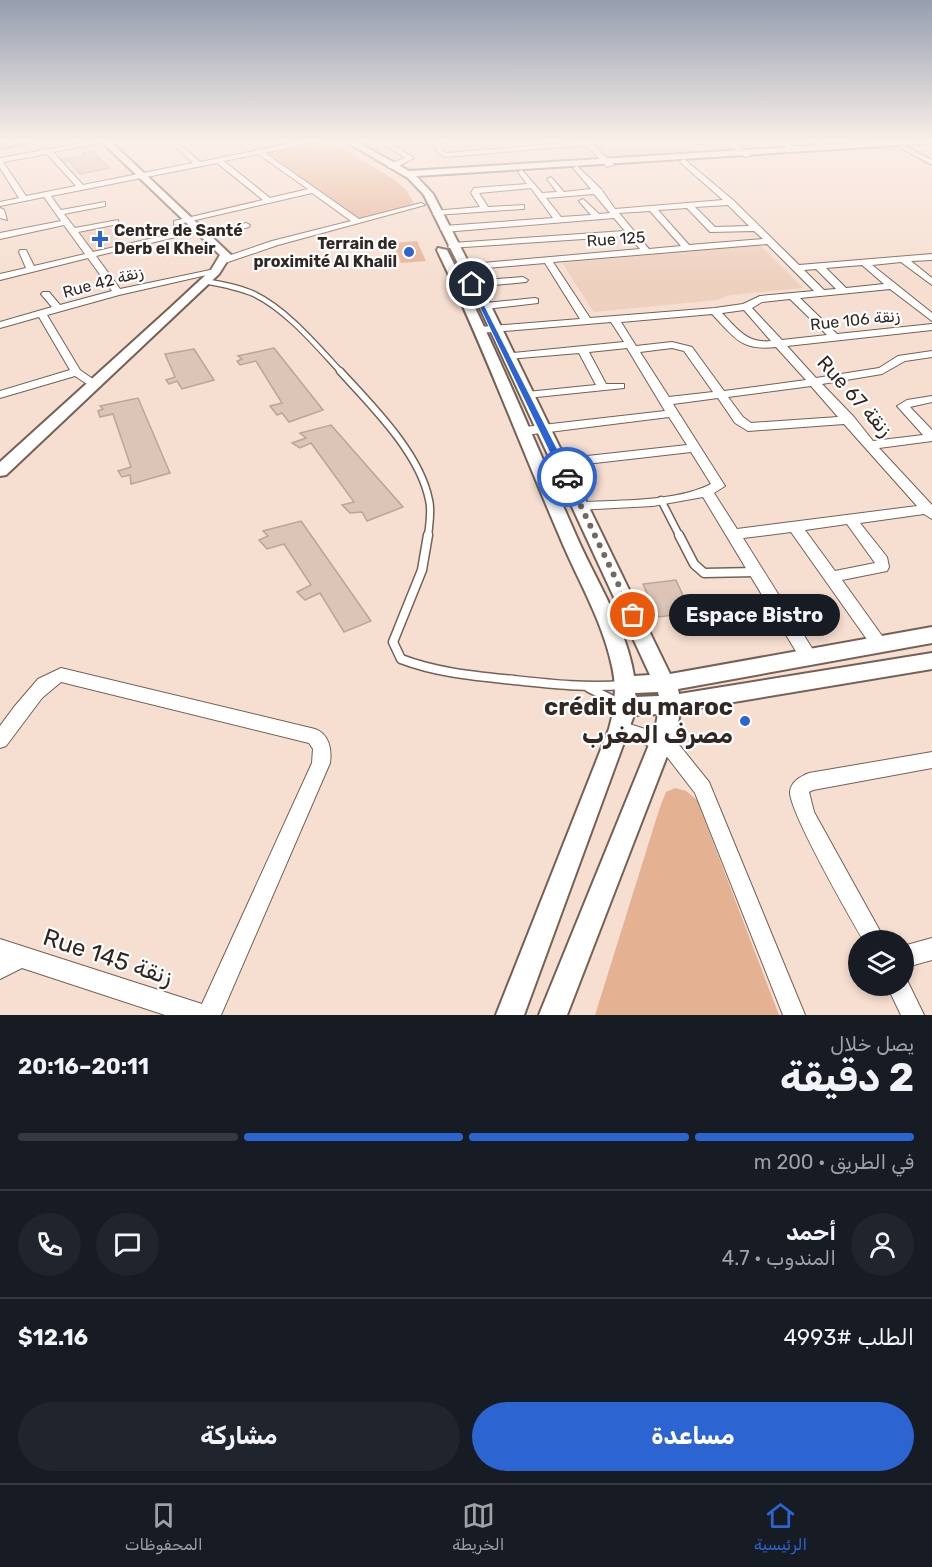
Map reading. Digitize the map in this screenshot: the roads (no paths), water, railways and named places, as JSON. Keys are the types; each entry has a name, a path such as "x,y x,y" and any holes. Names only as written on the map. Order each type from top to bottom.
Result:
{"street":[{"path":"17,188 24,199"},
{"path":"0,204 79,188"},
{"path":"140,188 214,257 213,271"},
{"path":"0,471 213,271 226,255 155,188"},
{"path":"253,188 269,201"},
{"path":"412,188 444,229 485,306 488,330 508,356 544,428 668,693 661,742 554,1015"},
{"path":"485,209 475,193 480,189 491,188"},
{"path":"533,188 559,220"},
{"path":"558,188 562,194"},
{"path":"596,188 647,252"},
{"path":"717,188 821,292"},
{"path":"177,223 315,190 358,222"},
{"path":"539,196 598,191"},
{"path":"46,195 64,223 118,292"},
{"path":"583,201 597,217"},
{"path":"444,229 597,217 652,208 730,202"},
{"path":"59,213 102,204"},
{"path":"689,205 711,229 722,231 757,228"},
{"name":"Rue 42 زنقة","path":"0,326 118,292 213,271 275,243 398,211 521,207"},
{"path":"652,208 687,248"},
{"path":"427,209 488,330 568,538 614,640 624,707 510,1015"},
{"path":"72,231 115,222"},
{"path":"0,236 64,223"},
{"path":"0,277 186,232 202,232 246,225"},
{"path":"452,246 632,233"},
{"name":"Rue 125","path":"464,267 770,241"},
{"path":"23,252 31,269"},
{"path":"798,268 932,257"},
{"path":"547,259 587,322"},
{"path":"902,260 932,282"},
{"path":"864,263 892,286 931,326"},
{"path":"819,267 843,290"},
{"path":"472,284 523,280"},
{"path":"488,330 716,311 746,307 760,299 892,286"},
{"path":"46,294 58,309"},
{"path":"791,295 833,336"},
{"path":"485,306 535,302"},
{"name":"Rue 67 زنقة","path":"746,307 782,344 930,512"},
{"name":"Rue 106 زنقة","path":"716,311 746,342 766,346 833,336 931,326"},
{"path":"42,314 76,372 94,384"},
{"path":"582,507 661,500 706,492 716,488 718,482 615,320"},
{"path":"508,356 633,347 684,347 739,420 754,428 850,420"},
{"path":"582,350 603,388"},
{"path":"667,400 721,396 882,371 902,358 927,355 932,364"},
{"path":"0,395 76,372"},
{"path":"527,395 620,386"},
{"path":"932,399 910,402 903,406 932,437"},
{"path":"525,431 674,413"},
{"path":"872,445 932,437"},
{"path":"560,463 696,448"},
{"path":"706,492 810,658"},
{"path":"732,535 930,512"},
{"path":"831,577 882,567 882,561 851,520"},
{"path":"796,528 879,644"},
{"path":"568,538 594,534"},
{"path":"624,707 668,693 810,658 932,635"},
{"path":"668,693 932,661"},
{"path":"0,740 47,681 61,675 315,737 319,741 323,751 321,763 209,1015"},
{"path":"624,707 689,767 702,788 794,1015"},
{"path":"869,930 806,815 799,793 801,787 809,782 932,760"},
{"path":"914,954 932,950"},
{"path":"0,968 10,953"},
{"name":"Rue 145 زنقة","path":"10,953 200,1015"},
{"path":"903,996 913,1015"}],"lane":[{"path":"213,271 270,304 371,406 400,439 420,471 430,502 423,569 393,642 401,659 424,668 454,674 589,688 624,707"},
{"path":"661,500 694,564 704,573 756,572"},
{"path":"589,688 624,707"}],"place":[{"name":"Centre de Santé Derb el Kheir","path":"100,239"},
{"name":"Terrain de proximité Al Khalil","path":"409,252"},
{"name":"Espace Bistro","path":"633,615"},
{"name":"crédit du maroc مصرف المغرب","path":"745,721"}]}
